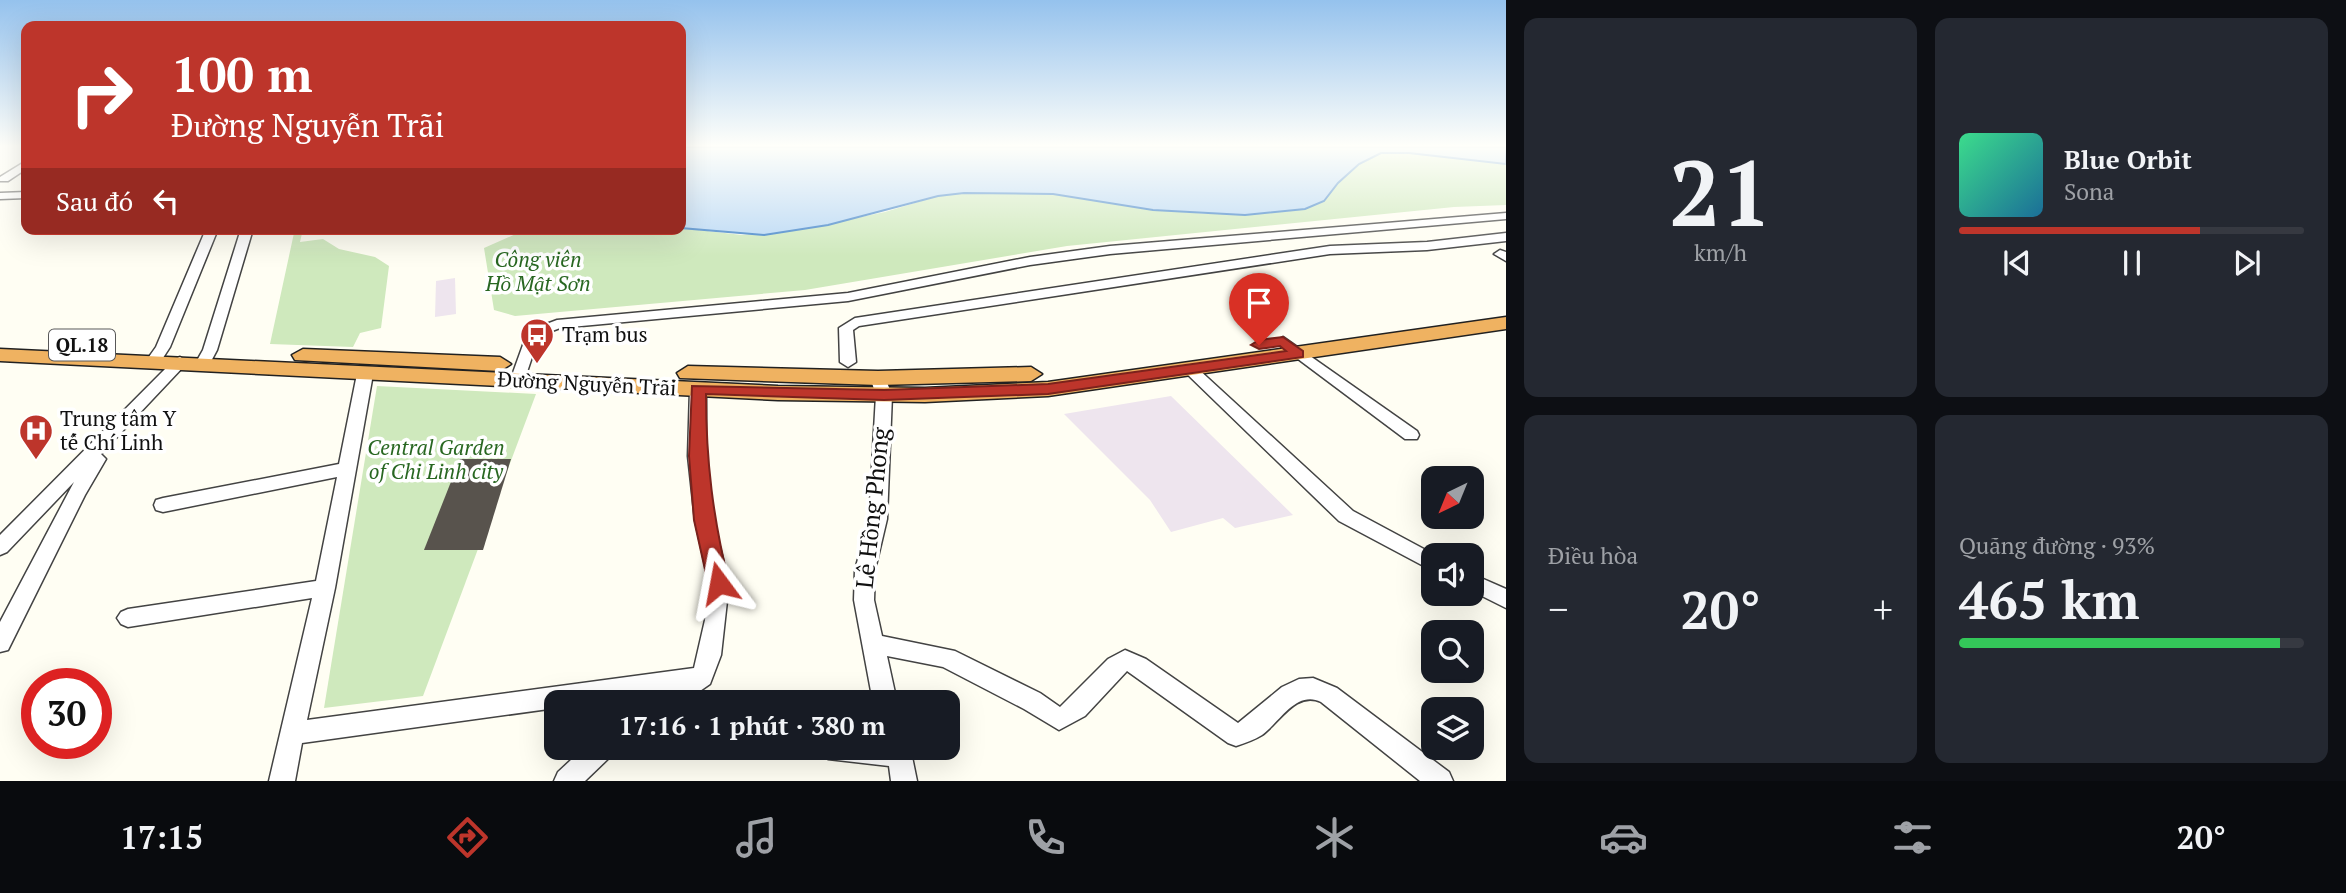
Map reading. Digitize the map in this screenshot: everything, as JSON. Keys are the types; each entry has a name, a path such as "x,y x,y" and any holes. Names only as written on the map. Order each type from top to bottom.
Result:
{"highway":[{"name":"Đường Nguyễn Trãi","path":"206,357 365,374 520,373 698,389 1048,389 1191,370 1290,348 1506,309"},
{"name":"Đường Nguyễn Trãi","path":"0,355 206,357 881,387 1036,374 1506,324"},
{"name":"Đường Nguyễn Trãi","path":"0,342 166,357"}],"street":[{"path":"0,196 21,195"},
{"path":"520,373 533,334 556,324 848,297 1030,261 1110,250 1506,216"},
{"path":"1432,221 1469,240"},
{"path":"0,643 76,494 111,436 166,357 210,235"},
{"path":"206,357 245,235"},
{"path":"848,362 846,328 852,322 1330,250 1427,246 1506,237"},
{"path":"1290,348 1411,435"},
{"path":"1191,370 1346,516 1421,557"},
{"path":"282,781 326,588 345,469 365,374"},
{"name":"Lê Hồng Phong","path":"881,387 878,519 865,570 864,600 883,690"},
{"path":"681,690 702,677 710,655 719,583 704,520 697,456 698,389"},
{"path":"0,547 111,436"},
{"path":"163,505 345,469"},
{"path":"128,618 326,588"},
{"path":"1484,588 1506,599"},
{"path":"873,644 947,658 1032,701 1059,719 1071,715 1110,669 1125,660 1138,666 1236,735 1248,733 1296,690 1309,688 1329,695 1440,781"},
{"path":"295,733 702,677"},
{"path":"567,781 589,760"},
{"path":"900,760 904,781"}],"shaded area":[{"path":"455,278 456,314 435,317 436,281"},
{"path":"1171,396 1293,515 1235,528 1223,518 1171,532 1150,500 1064,414"}],"green space":[{"name":"Công viên Hồ Mật Sơn","path":"1338,183 1506,183 1506,205 1454,207 1067,246 805,290 515,316 494,310 484,248 513,235 686,235 686,229 742,235 792,231 885,212 938,196 964,193 1053,194 1154,210 1209,214 1283,212 1305,209 1324,201"},
{"path":"294,235 302,235 300,242 323,239 339,249 375,257 389,266 381,328 360,333 353,347 270,344"},
{"name":"Central Garden of Chi Linh city","path":"377,386 536,394 423,696 324,708"}],"water":[{"path":"686,183 1338,183 1324,201 1305,209 1245,215 1153,210 1053,194 964,193 938,196 828,225 764,235 686,228"}],"building":[{"path":"460,459 511,459 483,550 424,550"}],"place":[{"name":"Trạm bus","path":"537,365"},
{"name":"Trung tâm Y tế Chí Linh","path":"36,461"}],"route":[{"path":"719,583 704,520 697,456 698,389 884,395 1048,389 1298,354 1283,341 1259,345"}]}
